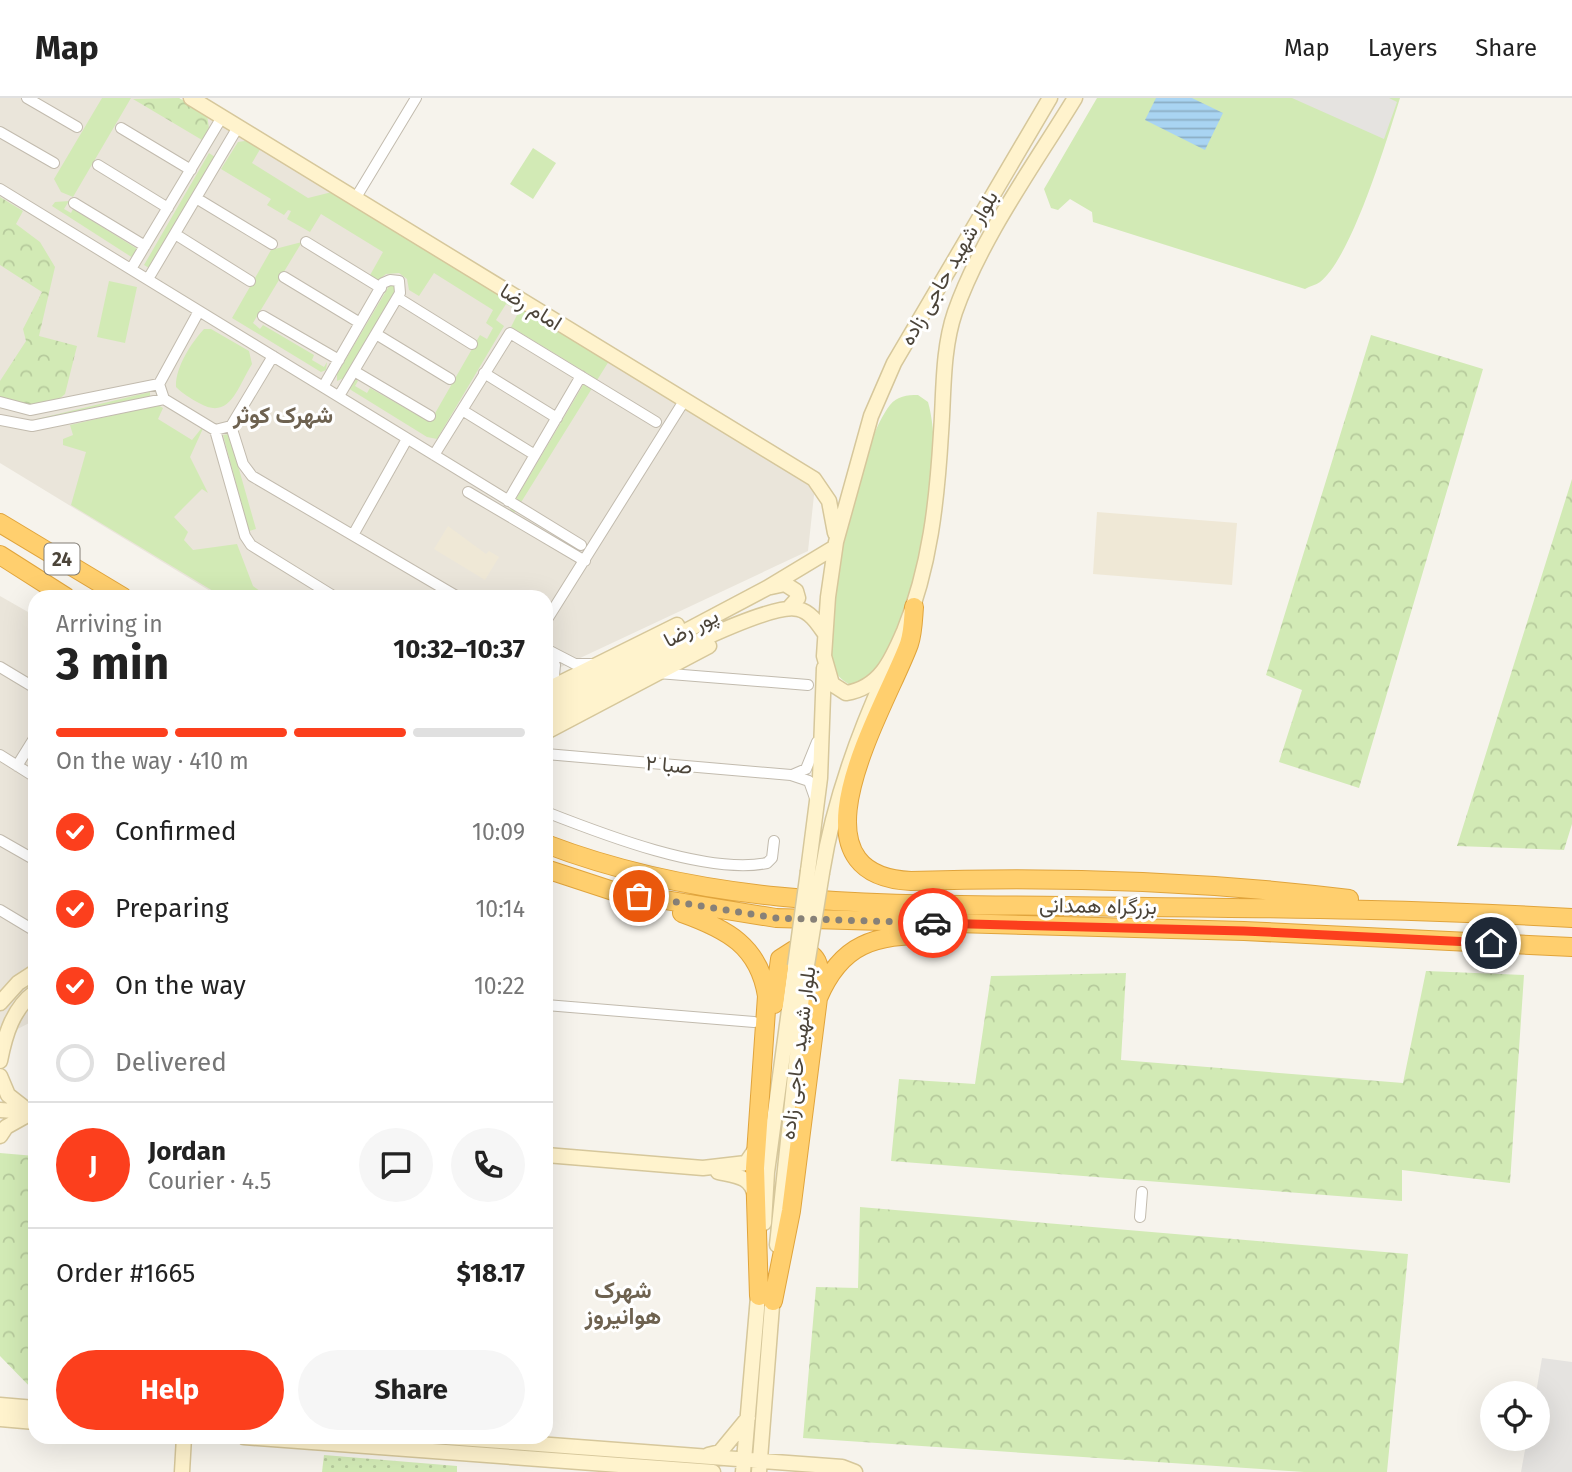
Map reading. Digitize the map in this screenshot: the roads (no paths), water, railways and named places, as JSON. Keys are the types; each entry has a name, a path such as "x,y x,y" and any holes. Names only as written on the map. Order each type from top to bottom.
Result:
{"highway":[{"path":"0,512 68,562"},
{"name":"24","path":"0,523 112,590"},
{"name":"24","path":"0,555 54,590"},
{"path":"0,564 43,583"},
{"path":"914,607 909,643 855,775 846,810 845,828 851,847 875,875 890,880 911,881 1021,878 1129,882 1307,894 1432,910"},
{"name":"بزرگراه همدانی","path":"553,846 626,871 711,890 780,899 905,904 1432,910 1572,918"},
{"name":"بزرگراه همدانی","path":"553,871 616,891 776,918 1244,931 1572,947"},
{"path":"616,891 701,920 740,942 755,959 764,974 767,996 762,1097"},
{"path":"818,998 838,962 874,939 930,934 1107,936 1244,931"},
{"path":"802,950 816,957 820,973 818,998 791,1211 766,1299 756,1203 757,1146 762,1097 780,959 786,953 802,950"}],"main road":[{"name":"امام رضا","path":"191,98 814,479 829,501 835,544"},
{"name":"بلوار شهید حاجی زاده","path":"744,1465 766,1299 801,969 815,872 815,811 825,634 835,544 862,446 894,363 1050,98"},
{"name":"بلوار شهید حاجی زاده","path":"815,872 841,784 914,607 936,507 948,344 954,314 967,282 1075,98"},
{"name":"پور رضا","path":"553,701 767,588 835,544"},
{"path":"767,588 792,586 798,598 789,608 808,613 825,634"},
{"path":"553,687 706,611 729,608"},
{"name":"پور رضا","path":"553,714 716,633 789,608"},
{"path":"553,728 703,649 738,625"},
{"path":"824,656 832,684 846,693 864,689 873,683 893,657"},
{"path":"0,1003 18,983 28,977"},
{"path":"0,1061 5,1037 16,1013 28,1000"},
{"path":"0,1076 8,1095 28,1109"},
{"path":"0,1110 28,1113"},
{"path":"0,1136 6,1128 28,1116"},
{"path":"703,1168 746,1163 757,1146"},
{"path":"553,1156 703,1168 745,1178 751,1183 756,1203"},
{"name":"بلوار شهید حاجی زاده","path":"760,1466 766,1299"},
{"path":"0,1397 28,1407"},
{"path":"0,1405 28,1407"},
{"path":"702,1456 720,1452 749,1417"},
{"path":"0,1419 28,1421"},
{"path":"182,1472 184,1444"},
{"path":"319,1444 555,1466 713,1472"},
{"path":"540,1444 702,1456 744,1465 842,1467 855,1472"}],"street":[{"path":"27,98 76,127"},
{"path":"355,199 416,98"},
{"path":"131,269 222,117"},
{"path":"148,279 238,127"},
{"path":"121,128 191,170"},
{"path":"0,132 54,163"},
{"path":"98,165 168,208"},
{"path":"0,188 581,545"},
{"path":"196,198 272,244"},
{"path":"74,203 145,246"},
{"path":"174,234 250,281"},
{"path":"306,242 381,288"},
{"path":"284,277 360,323"},
{"path":"323,387 381,288 387,281 399,281 401,290 398,298 339,397"},
{"path":"398,298 472,344"},
{"path":"199,311 159,384 164,398 215,430 245,536 251,545 324,590"},
{"path":"262,316 339,360"},
{"path":"434,455 510,333 656,422"},
{"path":"376,334 450,379"},
{"path":"215,430 231,426 273,356"},
{"path":"354,371 430,416"},
{"path":"484,373 557,418"},
{"path":"508,501 581,376"},
{"path":"0,402 30,410 159,384"},
{"path":"0,420 32,426 164,398"},
{"path":"553,610 684,401"},
{"path":"462,410 535,455"},
{"path":"231,426 243,464 252,476 446,590"},
{"path":"353,535 407,439"},
{"path":"468,492 585,561"},
{"path":"553,653 575,664 601,663"},
{"path":"0,667 28,684"},
{"path":"658,673 808,685"},
{"path":"791,775 806,768 811,761 822,720"},
{"path":"17,766 28,748"},
{"path":"0,755 28,773"},
{"name":"صبا ۲","path":"553,755 791,775"},
{"path":"791,775 808,780 815,796 815,811"},
{"path":"553,815 643,847 729,863 766,863 772,858 774,841"},
{"path":"0,840 28,856"},
{"path":"0,910 28,927"},
{"path":"553,1006 754,1023"},
{"path":"1140,1217 1142,1192"}],"water":[{"path":"1156,98 1192,98 1223,113 1205,150 1145,120"}],"district":[{"name":"شهرک کوثر","path":"283,415"},
{"name":"شهرک هوانیروز","path":"623,1303"}]}
